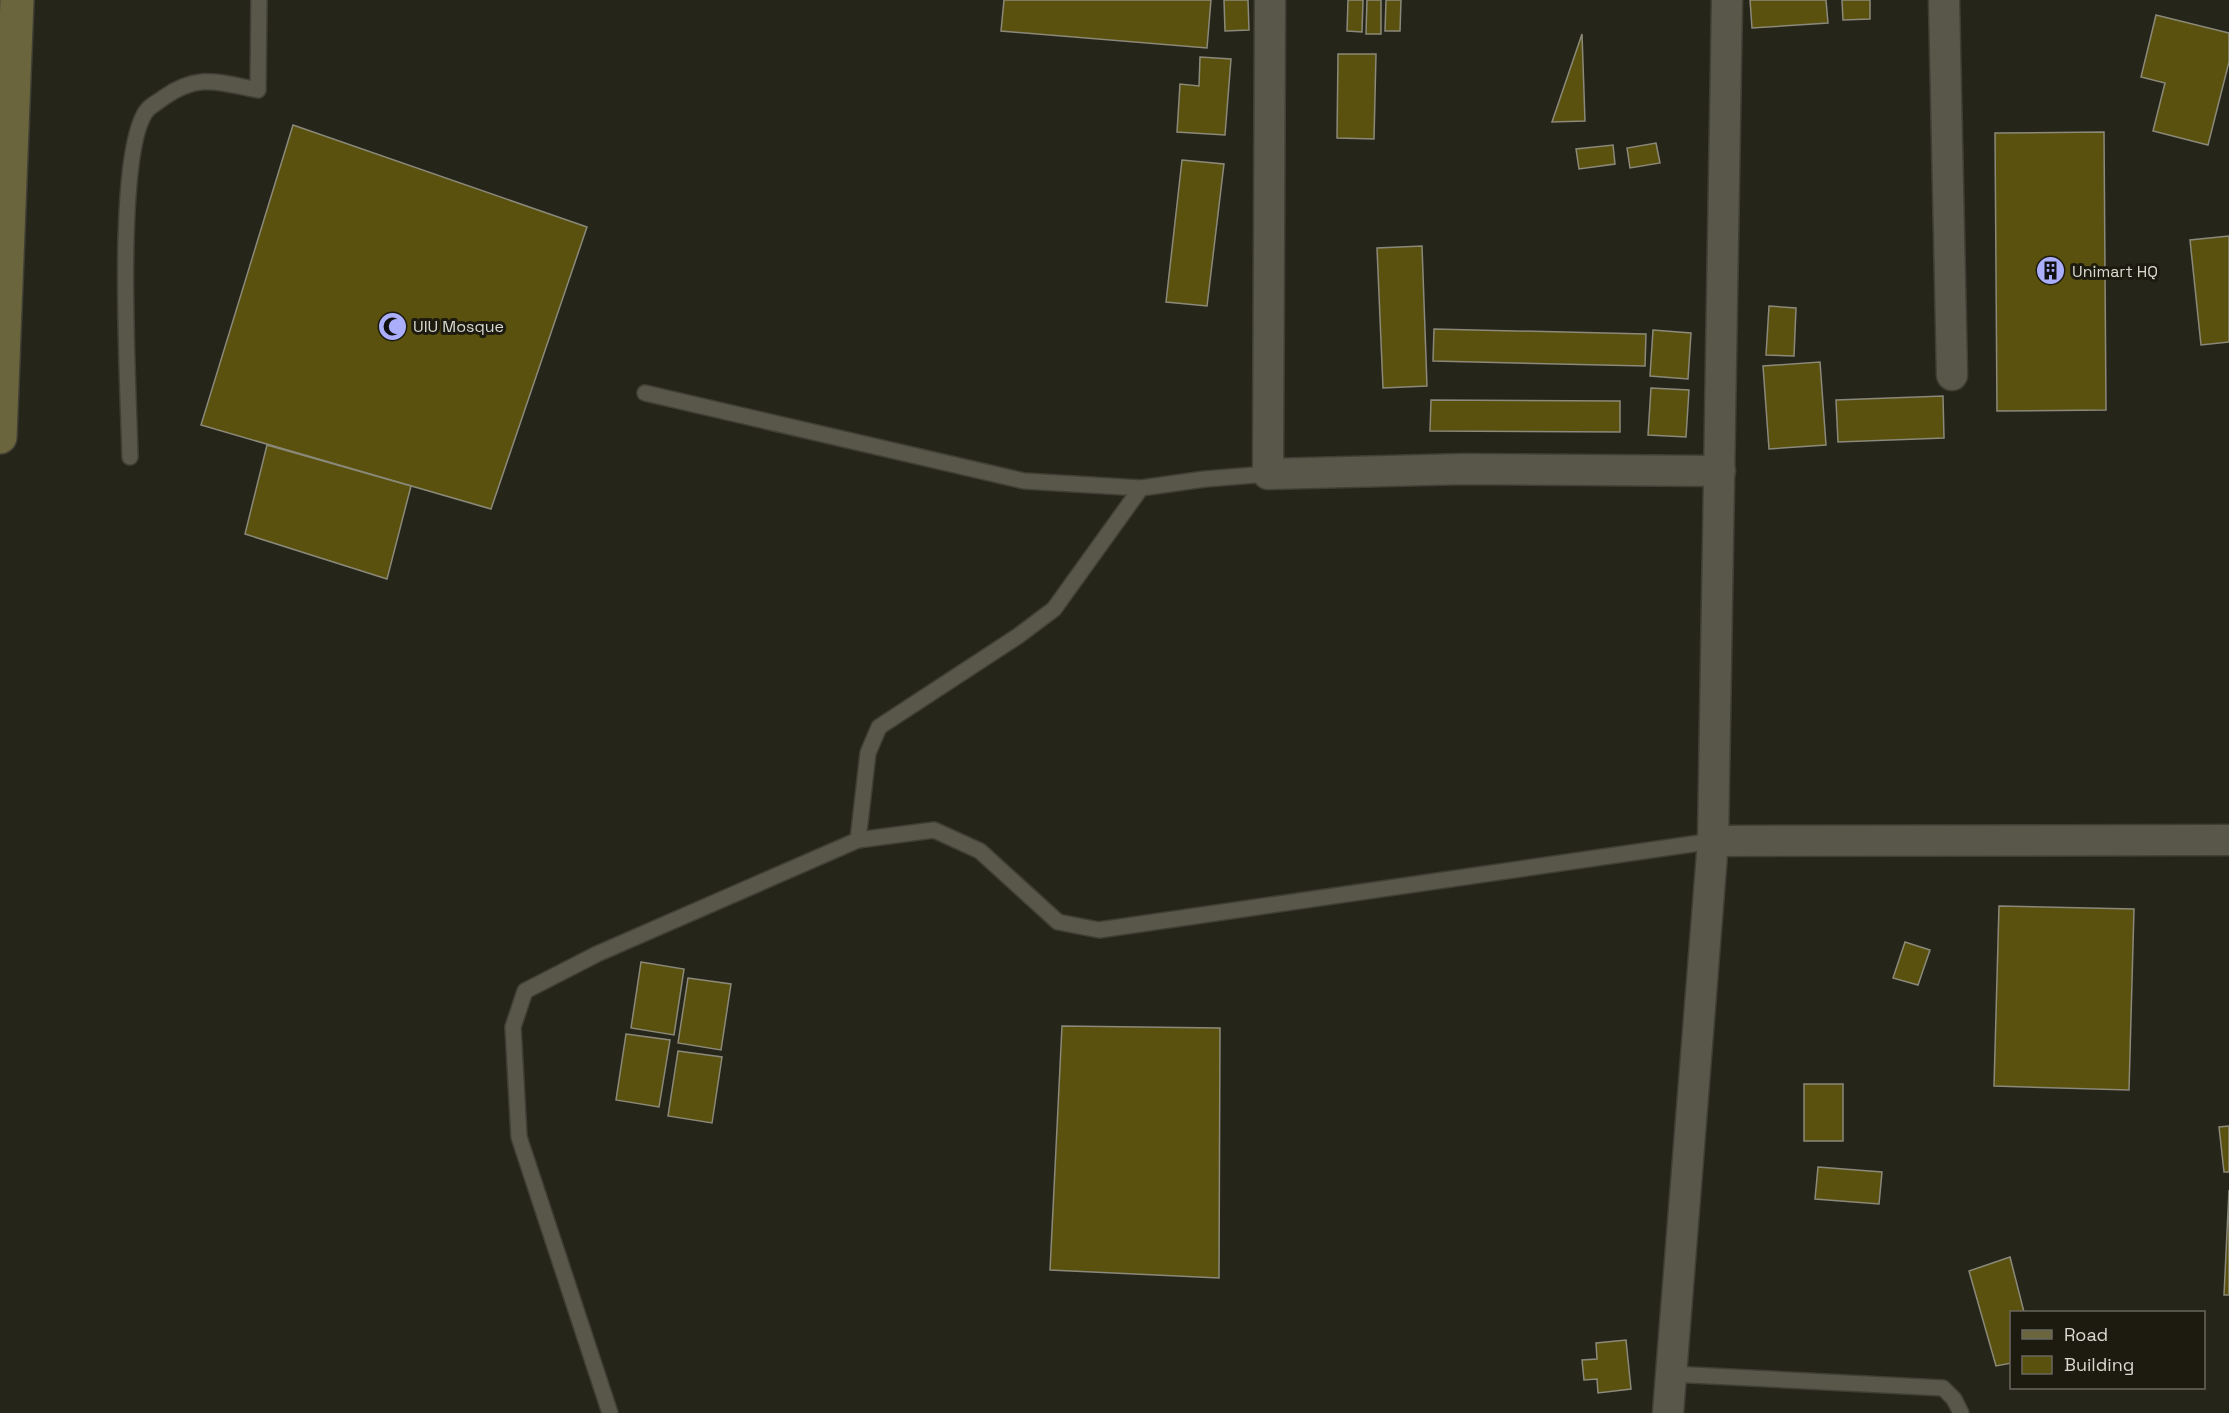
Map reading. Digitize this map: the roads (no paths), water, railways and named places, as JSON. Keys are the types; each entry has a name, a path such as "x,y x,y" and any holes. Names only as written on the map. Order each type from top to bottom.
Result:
{"main road":[{"path":"0,437 17,0"}],"street":[{"path":"1270,0 1268,474 1464,469 1720,471"},
{"path":"1668,1413 1713,841 1727,0"},
{"path":"1944,0 1952,375"},
{"path":"1713,841 2229,840"}],"lane":[{"path":"130,457 126,276 129,185 136,130 148,109 181,85 213,81 258,90 260,0"},
{"path":"645,393 1024,481 1141,488 1268,474"},
{"path":"858,840 868,753 879,727 1018,636 1054,609 1141,488"},
{"path":"610,1413 519,1137 513,1027 525,991 597,954 858,840 934,830 980,851 1058,921 1099,930 1713,841"},
{"path":"1671,1374 1943,1388 1954,1399 1961,1413"}],"place":[{"name":"Unimart HQ","path":"2051,271"},
{"name":"UIU Mosque","path":"392,326"}]}
